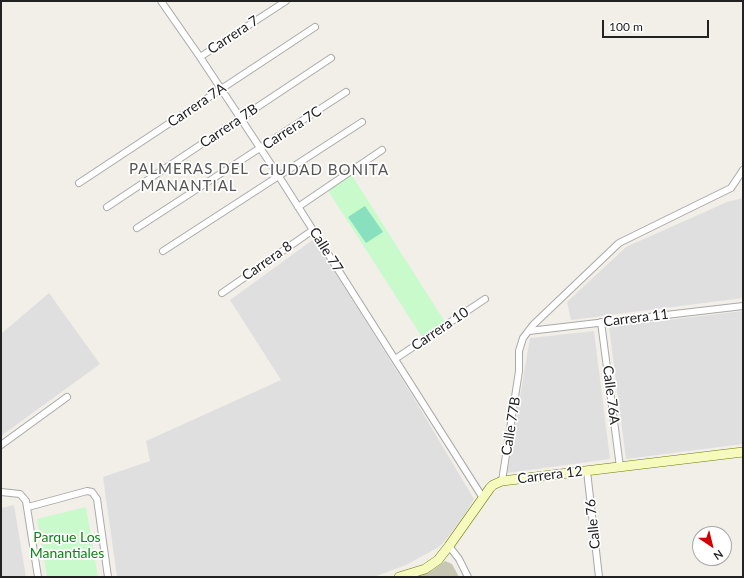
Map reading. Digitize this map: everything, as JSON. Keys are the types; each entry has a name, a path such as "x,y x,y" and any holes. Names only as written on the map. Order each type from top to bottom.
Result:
{"main road":[{"name":"Carrera 12","path":"399,577 432,565 450,546 493,485 502,481 743,452"}],"street":[{"path":"162,3 169,1"},
{"name":"Carrera 7","path":"200,57 286,1"},
{"name":"Calle 77","path":"162,3 200,57 278,176 483,498"},
{"name":"Carrera 7A","path":"79,183 315,27"},
{"name":"Carrera 7B","path":"107,207 332,58"},
{"name":"Carrera 7C","path":"137,228 346,92"},
{"path":"163,251 362,122"},
{"path":"298,207 382,150"},
{"name":"Calle 77B","path":"502,481 519,371 518,351 523,338 533,325 620,243 731,188 743,170"},
{"name":"Carrera 8","path":"222,293 313,230"},
{"name":"Carrera 10","path":"395,359 485,299"},
{"name":"Carrera 11","path":"529,331 743,306"},
{"name":"Calle 76A","path":"601,322 620,467"},
{"path":"1,445 67,397"},
{"name":"Calle 76","path":"587,471 599,577"},
{"path":"28,507 87,491 93,493 97,499 108,577"},
{"path":"1,492 20,494 26,501 38,577"},
{"path":"450,546 459,559 468,577"}],"shaded area":[{"path":"743,198 743,298 571,320 567,302 626,247 727,202"},
{"path":"314,239 415,400 474,499 464,516 444,542 437,548 406,565 374,577 117,577 103,477 150,461 146,441 281,380 230,300"},
{"path":"49,293 100,364 1,436 1,334"},
{"path":"743,311 743,444 626,459 609,327"},
{"path":"594,331 610,459 507,473 530,338"},
{"path":"14,505 26,577 1,577 1,508"},
{"path":"445,561 452,564 459,577 414,577 433,570"}],"green space":[{"path":"351,174 445,322 422,337 327,189"},
{"path":"365,206 383,232 366,243 348,217"},
{"name":"Parque Los Manantiales","path":"86,507 98,577 47,577 37,519"}],"district":[{"name":"CIUDAD BONITA","path":"324,170"},
{"name":"PALMERAS DEL MANANTIAL","path":"189,178"}]}
